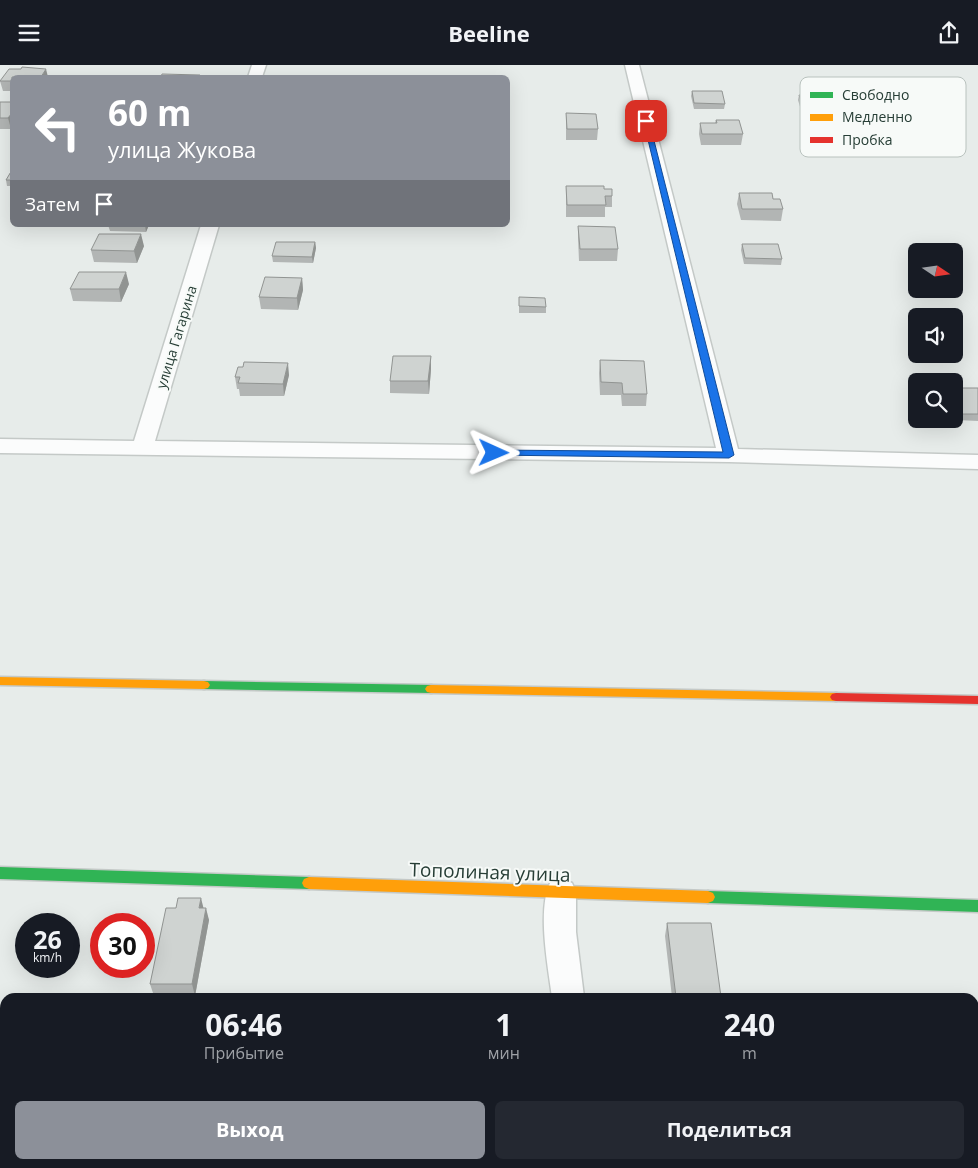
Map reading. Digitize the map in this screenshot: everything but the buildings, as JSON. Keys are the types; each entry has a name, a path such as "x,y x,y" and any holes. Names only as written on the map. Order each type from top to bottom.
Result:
{"main road":[{"path":"0,681 978,701"},
{"name":"Тополиная улица","path":"0,873 978,906"}],"street":[{"path":"632,65 729,455"},
{"name":"улица Гагарина","path":"142,449 209,227"},
{"path":"0,446 729,455 978,462"},
{"path":"560,892 560,932 568,993"}],"traffic: fast":[{"path":"204,685 431,689"},
{"path":"0,873 309,883"},
{"path":"708,897 978,906"}],"traffic: slow":[{"path":"0,681 204,685"},
{"path":"431,689 836,697"},
{"path":"309,883 708,897"}],"traffic: jam":[{"path":"836,697 978,700"}],"route":[{"path":"494,453 729,455 646,121"}]}
